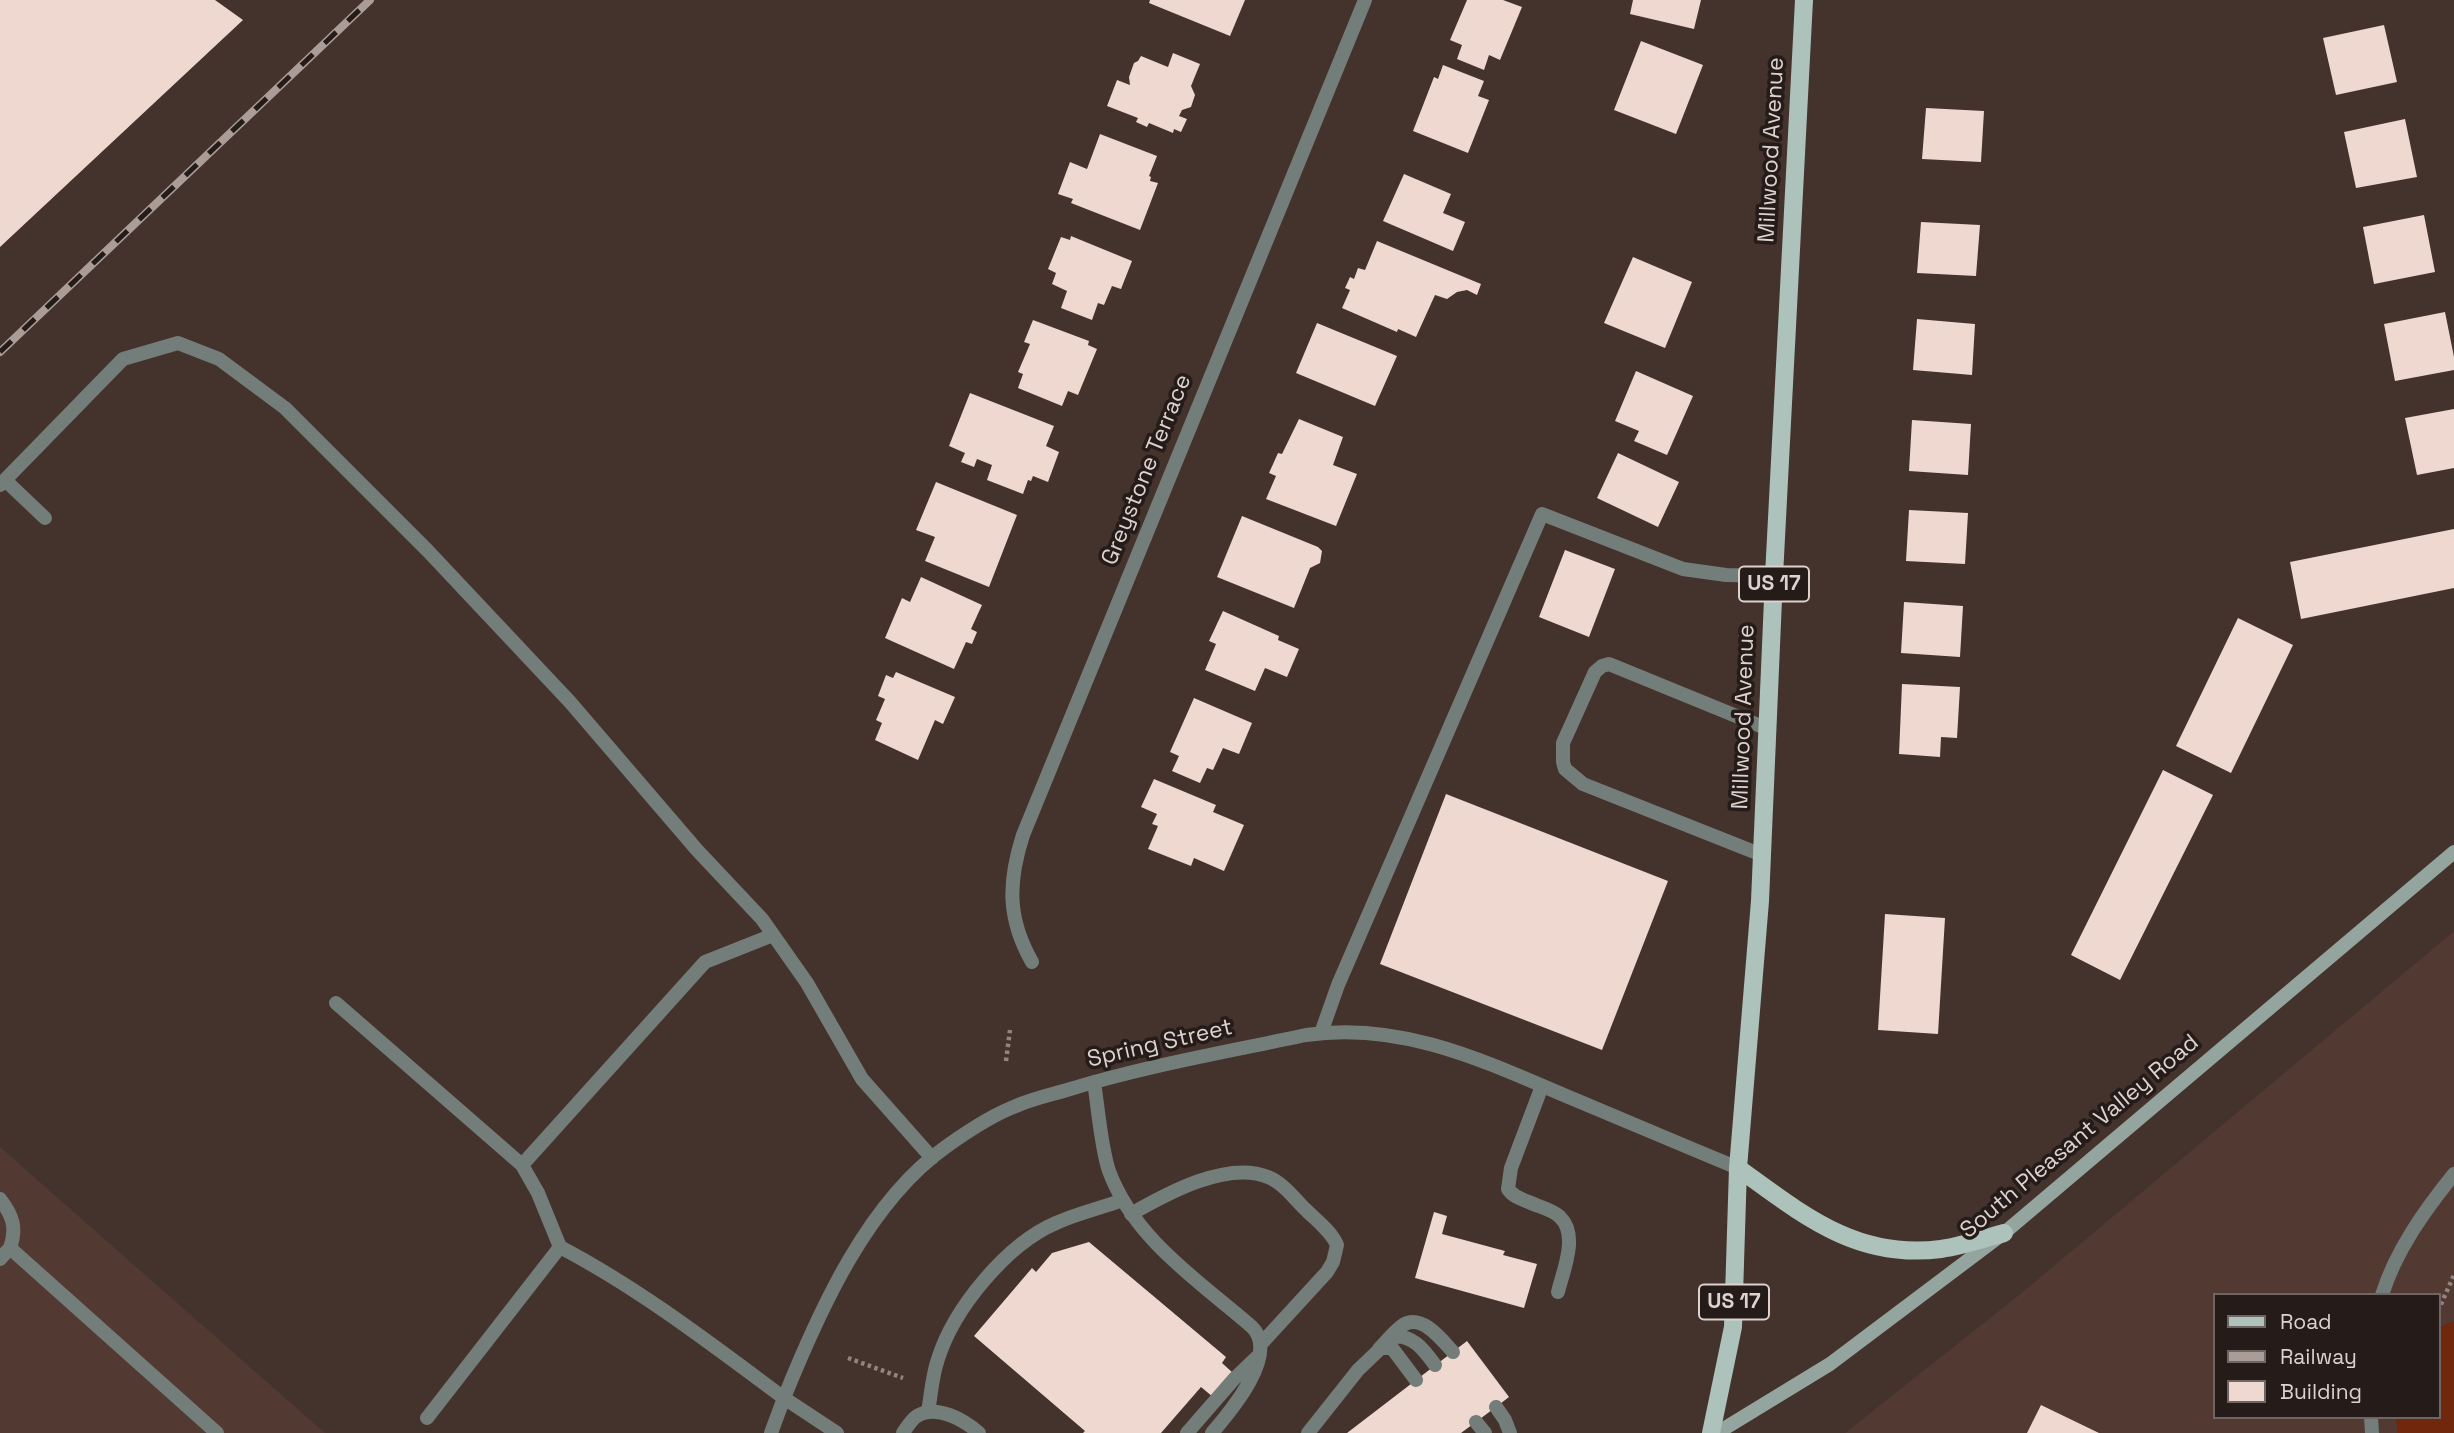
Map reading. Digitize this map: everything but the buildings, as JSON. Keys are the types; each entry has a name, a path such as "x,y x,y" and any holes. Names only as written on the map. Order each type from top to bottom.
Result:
{"main road":[{"name":"Millwood Avenue","path":"1711,1433 1733,1327 1738,1168 1762,855 1804,0"},
{"name":"South Pleasant Valley Road","path":"1717,1433 1830,1364 2004,1233 2454,852"},
{"path":"1738,1168 1792,1208 1824,1227 1841,1236 1884,1249 1944,1249 2004,1233"}],"street":[{"name":"Greystone Terrace","path":"1032,962 1022,945 1011,897 1012,871 1023,835 1364,0"},
{"path":"45,518 2,483 123,359 178,343 219,359 285,408 428,551 570,702 697,850 762,919 807,983 862,1079 932,1158"},
{"path":"1321,1033 1343,972 1542,514 1683,569 1726,575 1774,576"},
{"path":"1762,855 1583,784 1565,769 1562,753 1563,743 1595,672 1609,664 1768,729"},
{"path":"522,1165 705,962 773,935"},
{"path":"336,1003 522,1165 538,1193 560,1247 608,1272 837,1433"},
{"name":"Spring Street","path":"771,1433 809,1336 833,1288 883,1210 932,1158 946,1146 1004,1111 1115,1075 1321,1033 1364,1031 1411,1039 1472,1056 1738,1168"},
{"path":"1094,1082 1108,1169 1130,1214 1148,1236 1259,1335 1259,1351 1252,1378 1212,1433"},
{"path":"1542,1086 1511,1168 1508,1189 1512,1195 1550,1210 1562,1218 1569,1242 1558,1292"},
{"path":"1130,1214 1189,1185 1219,1177 1251,1173 1267,1177 1279,1184 1328,1232 1337,1245 1333,1262 1320,1280 1187,1433"},
{"path":"2383,1293 2403,1248 2430,1205 2454,1174"},
{"path":"0,1199 10,1213 14,1226 5,1253 217,1433"},
{"path":"928,1412 942,1347 965,1306 985,1280 1014,1251 1045,1228 1123,1200"},
{"path":"427,1418 560,1247"},
{"path":"1308,1433 1358,1370 1403,1325 1418,1323 1434,1332 1453,1352"},
{"path":"1391,1337 1402,1336 1421,1346 1436,1365"},
{"path":"1379,1349 1392,1348 1416,1380"},
{"path":"1496,1407 1510,1433"},
{"path":"903,1433 916,1417 928,1412 950,1415 979,1433"}],"path":[{"path":"1006,1061 1010,1030"},
{"path":"2440,1306 2454,1275"},
{"path":"848,1358 903,1378"}],"shaded area":[{"path":"2454,931 2454,1321 2440,1327 2440,1293 2212,1293 2212,1419 2396,1419 2398,1433 1845,1433 2019,1295"},
{"path":"0,1147 325,1433 0,1433"},
{"path":"2454,1321 2454,1433 2398,1433 2396,1419 2440,1419 2440,1327"}],"railway":[{"path":"0,352 370,0"}]}
